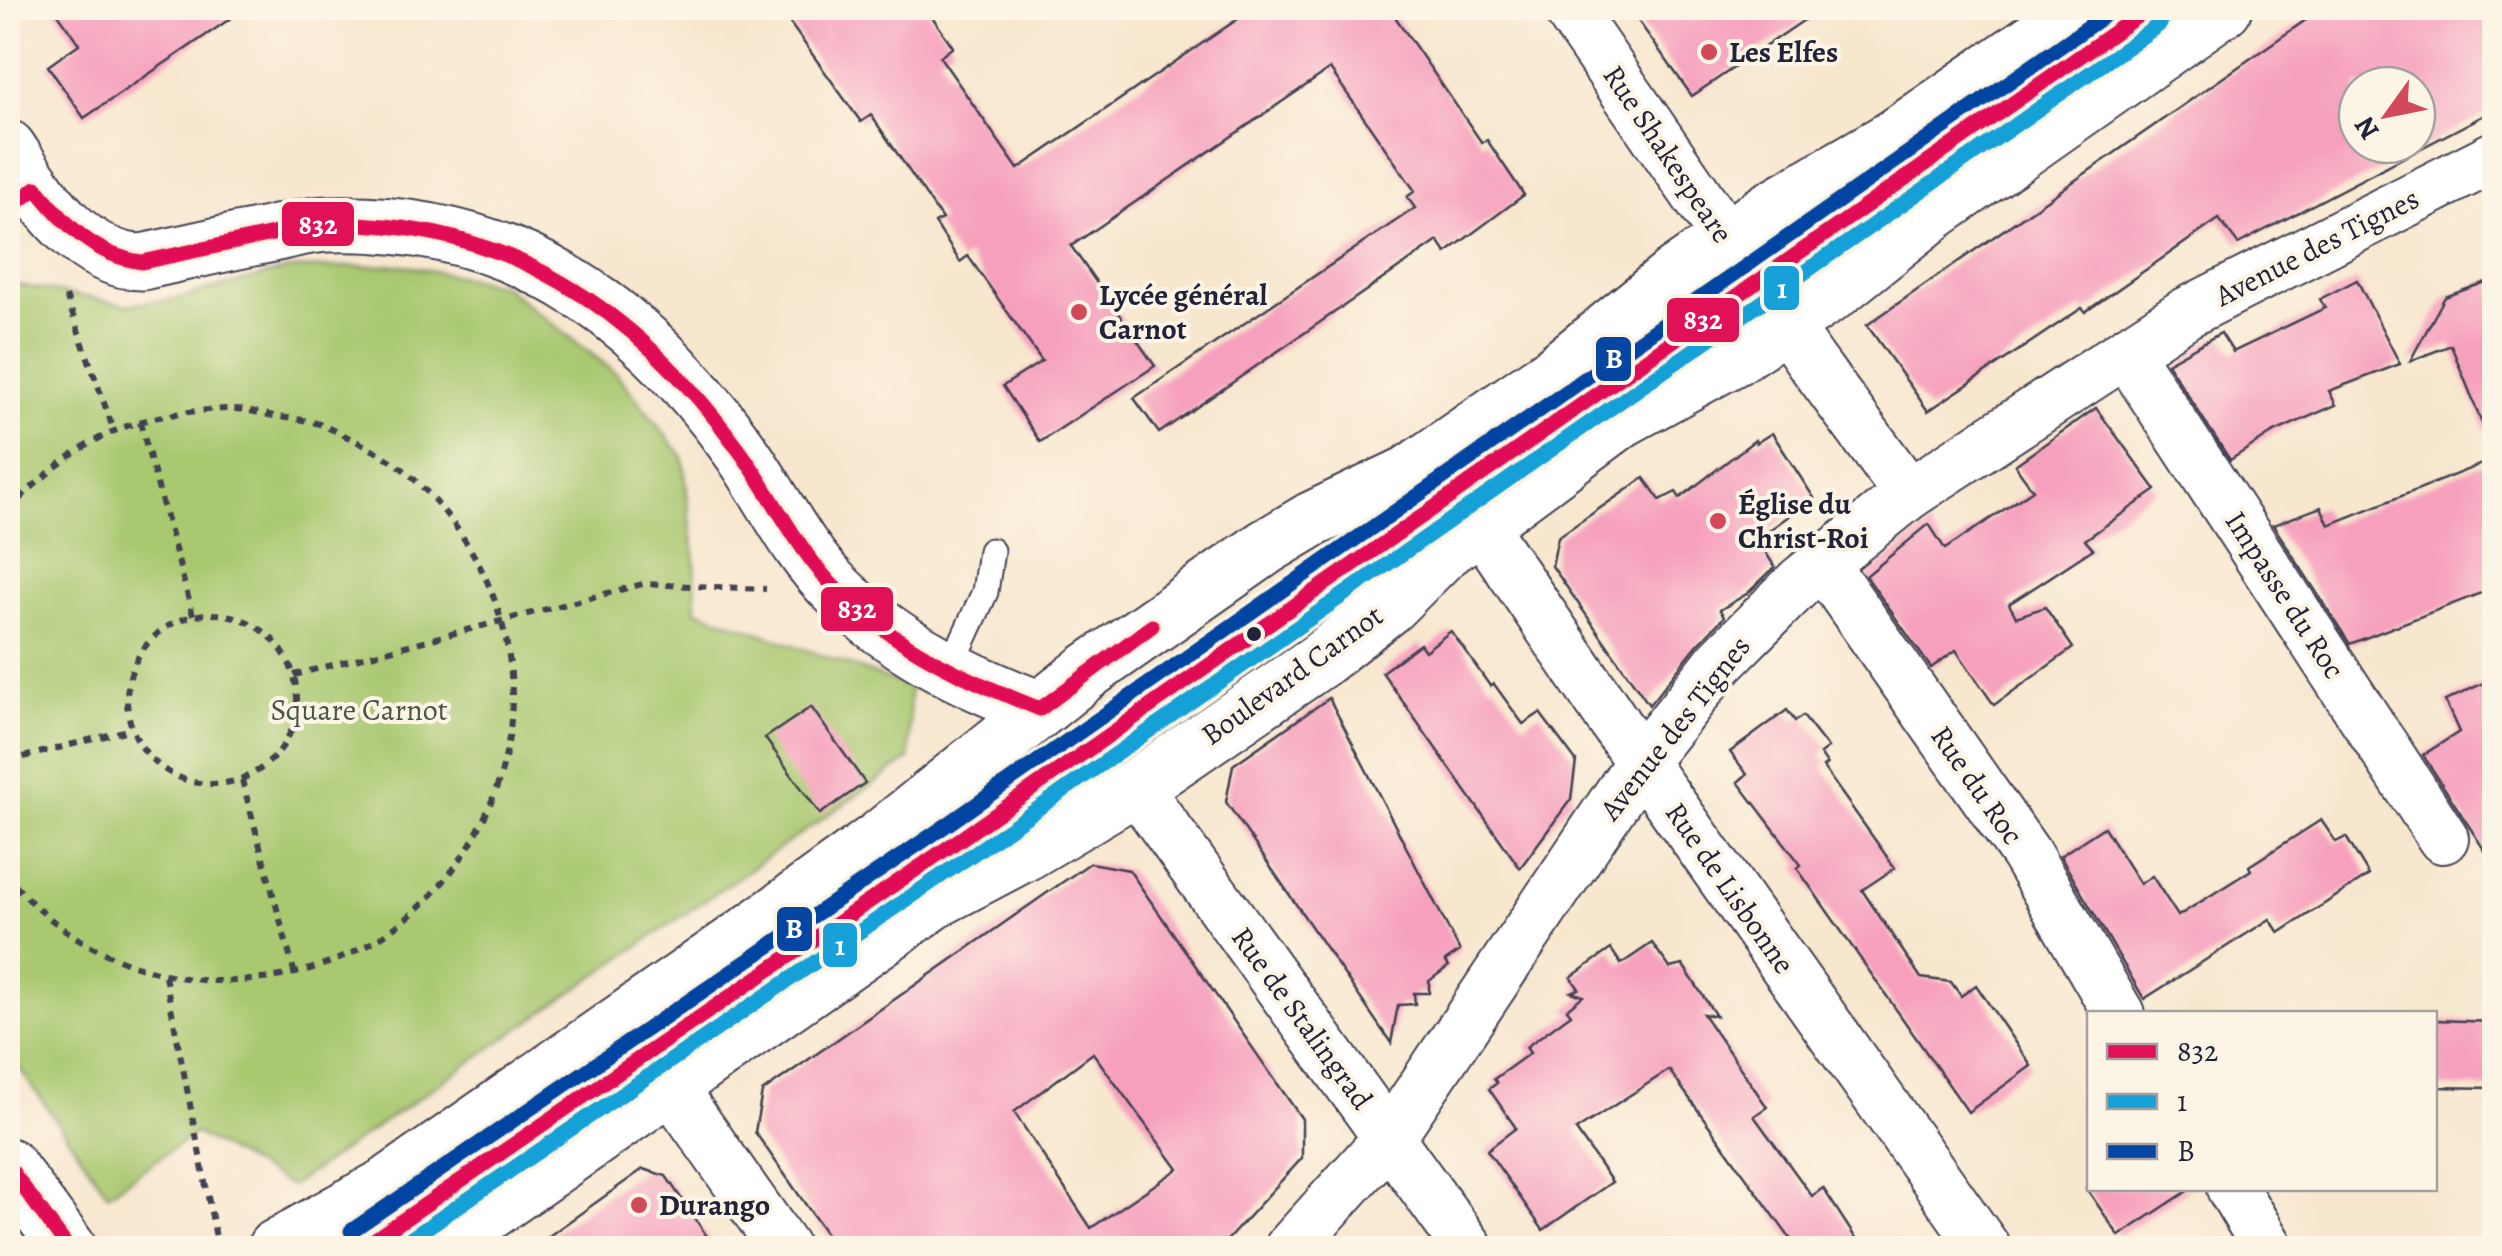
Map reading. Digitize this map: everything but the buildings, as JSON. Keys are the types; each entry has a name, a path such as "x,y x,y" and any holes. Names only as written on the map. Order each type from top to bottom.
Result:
{"main road":[{"name":"Boulevard Carnot","path":"438,1248 936,900 1136,787 1355,634 1443,552 1621,420 1734,358 1756,282 1770,209 1892,138 2080,8"},
{"name":"Boulevard Carnot","path":"275,1248 386,1186 879,839 1087,672 1266,547 1424,462 1554,373 1675,275 1834,292 1933,213 2224,8"},
{"path":"17,182 81,237 127,262 323,224 399,226 459,236 513,254 556,275 622,320 684,380 738,448 809,556 837,590 886,632 949,671 1040,709"},
{"path":"8,1166 53,1236"}],"street":[{"name":"Rue Shakespeare","path":"1568,8 1756,282 1909,494"},
{"name":"Avenue des Tignes","path":"1290,1248 1389,1138 1641,762 1720,662 1801,581 1909,494 2186,313 2494,158"},
{"name":"Impasse du Roc","path":"2126,352 2443,838"},
{"name":"Rue de Lisbonne","path":"1480,524 1641,762 1984,1248"},
{"name":"Rue du Roc","path":"1822,564 2026,854 2117,1011"},
{"name":"Rue de Stalingrad","path":"1136,787 1468,1248"},
{"path":"670,1086 784,1248"},
{"path":"2234,1191 2268,1248"}],"lane":[{"path":"362,1248 962,838 2149,8"},
{"path":"949,671 985,592 991,551"}],"path":[{"path":"61,278 114,431"},
{"path":"8,510 54,465 114,431 140,422 230,408 321,424 402,468 464,535 502,619 514,694 504,770 475,842 427,902 366,948 295,976 230,983 165,976 93,950 31,906 8,877"},
{"path":"140,422 193,615"},
{"path":"294,674 643,584 837,590"},
{"path":"219,614 244,620 266,632 283,651 294,674 298,700 294,726 265,767 242,780 216,784 190,781 165,770 146,752 132,729 126,700 131,672 144,646 166,626 193,615 219,614"},
{"path":"8,761 132,729"},
{"path":"242,780 295,976"},
{"path":"165,976 218,1248"}],"green space":[{"name":"Square Carnot","path":"403,265 502,285 616,373 683,457 695,562 696,610 910,687 909,759 291,1186 195,1133 108,1194 8,1052 8,290 14,284 127,305 176,299 288,269"}],"transit line":[{"name":"B","path":"351,1231 951,822 2115,8"},
{"name":"832","path":"362,1248 962,838 2149,8"},
{"name":"1","path":"397,1248 973,854 2160,24"},
{"name":"832","path":"8,210 36,188 82,236 109,253 142,262 327,224 392,227 453,238 509,257 562,283 611,315 657,355 739,450 824,576 861,612 908,646 1040,709 1152,626"},
{"name":"832","path":"8,1166 68,1248"}],"place":[{"name":"Les Elfes","path":"1709,52"},
{"name":"Lycée général Carnot","path":"1079,312"},
{"name":"Église du Christ-Roi","path":"1718,521"},
{"name":"Durango","path":"639,1205"}]}
